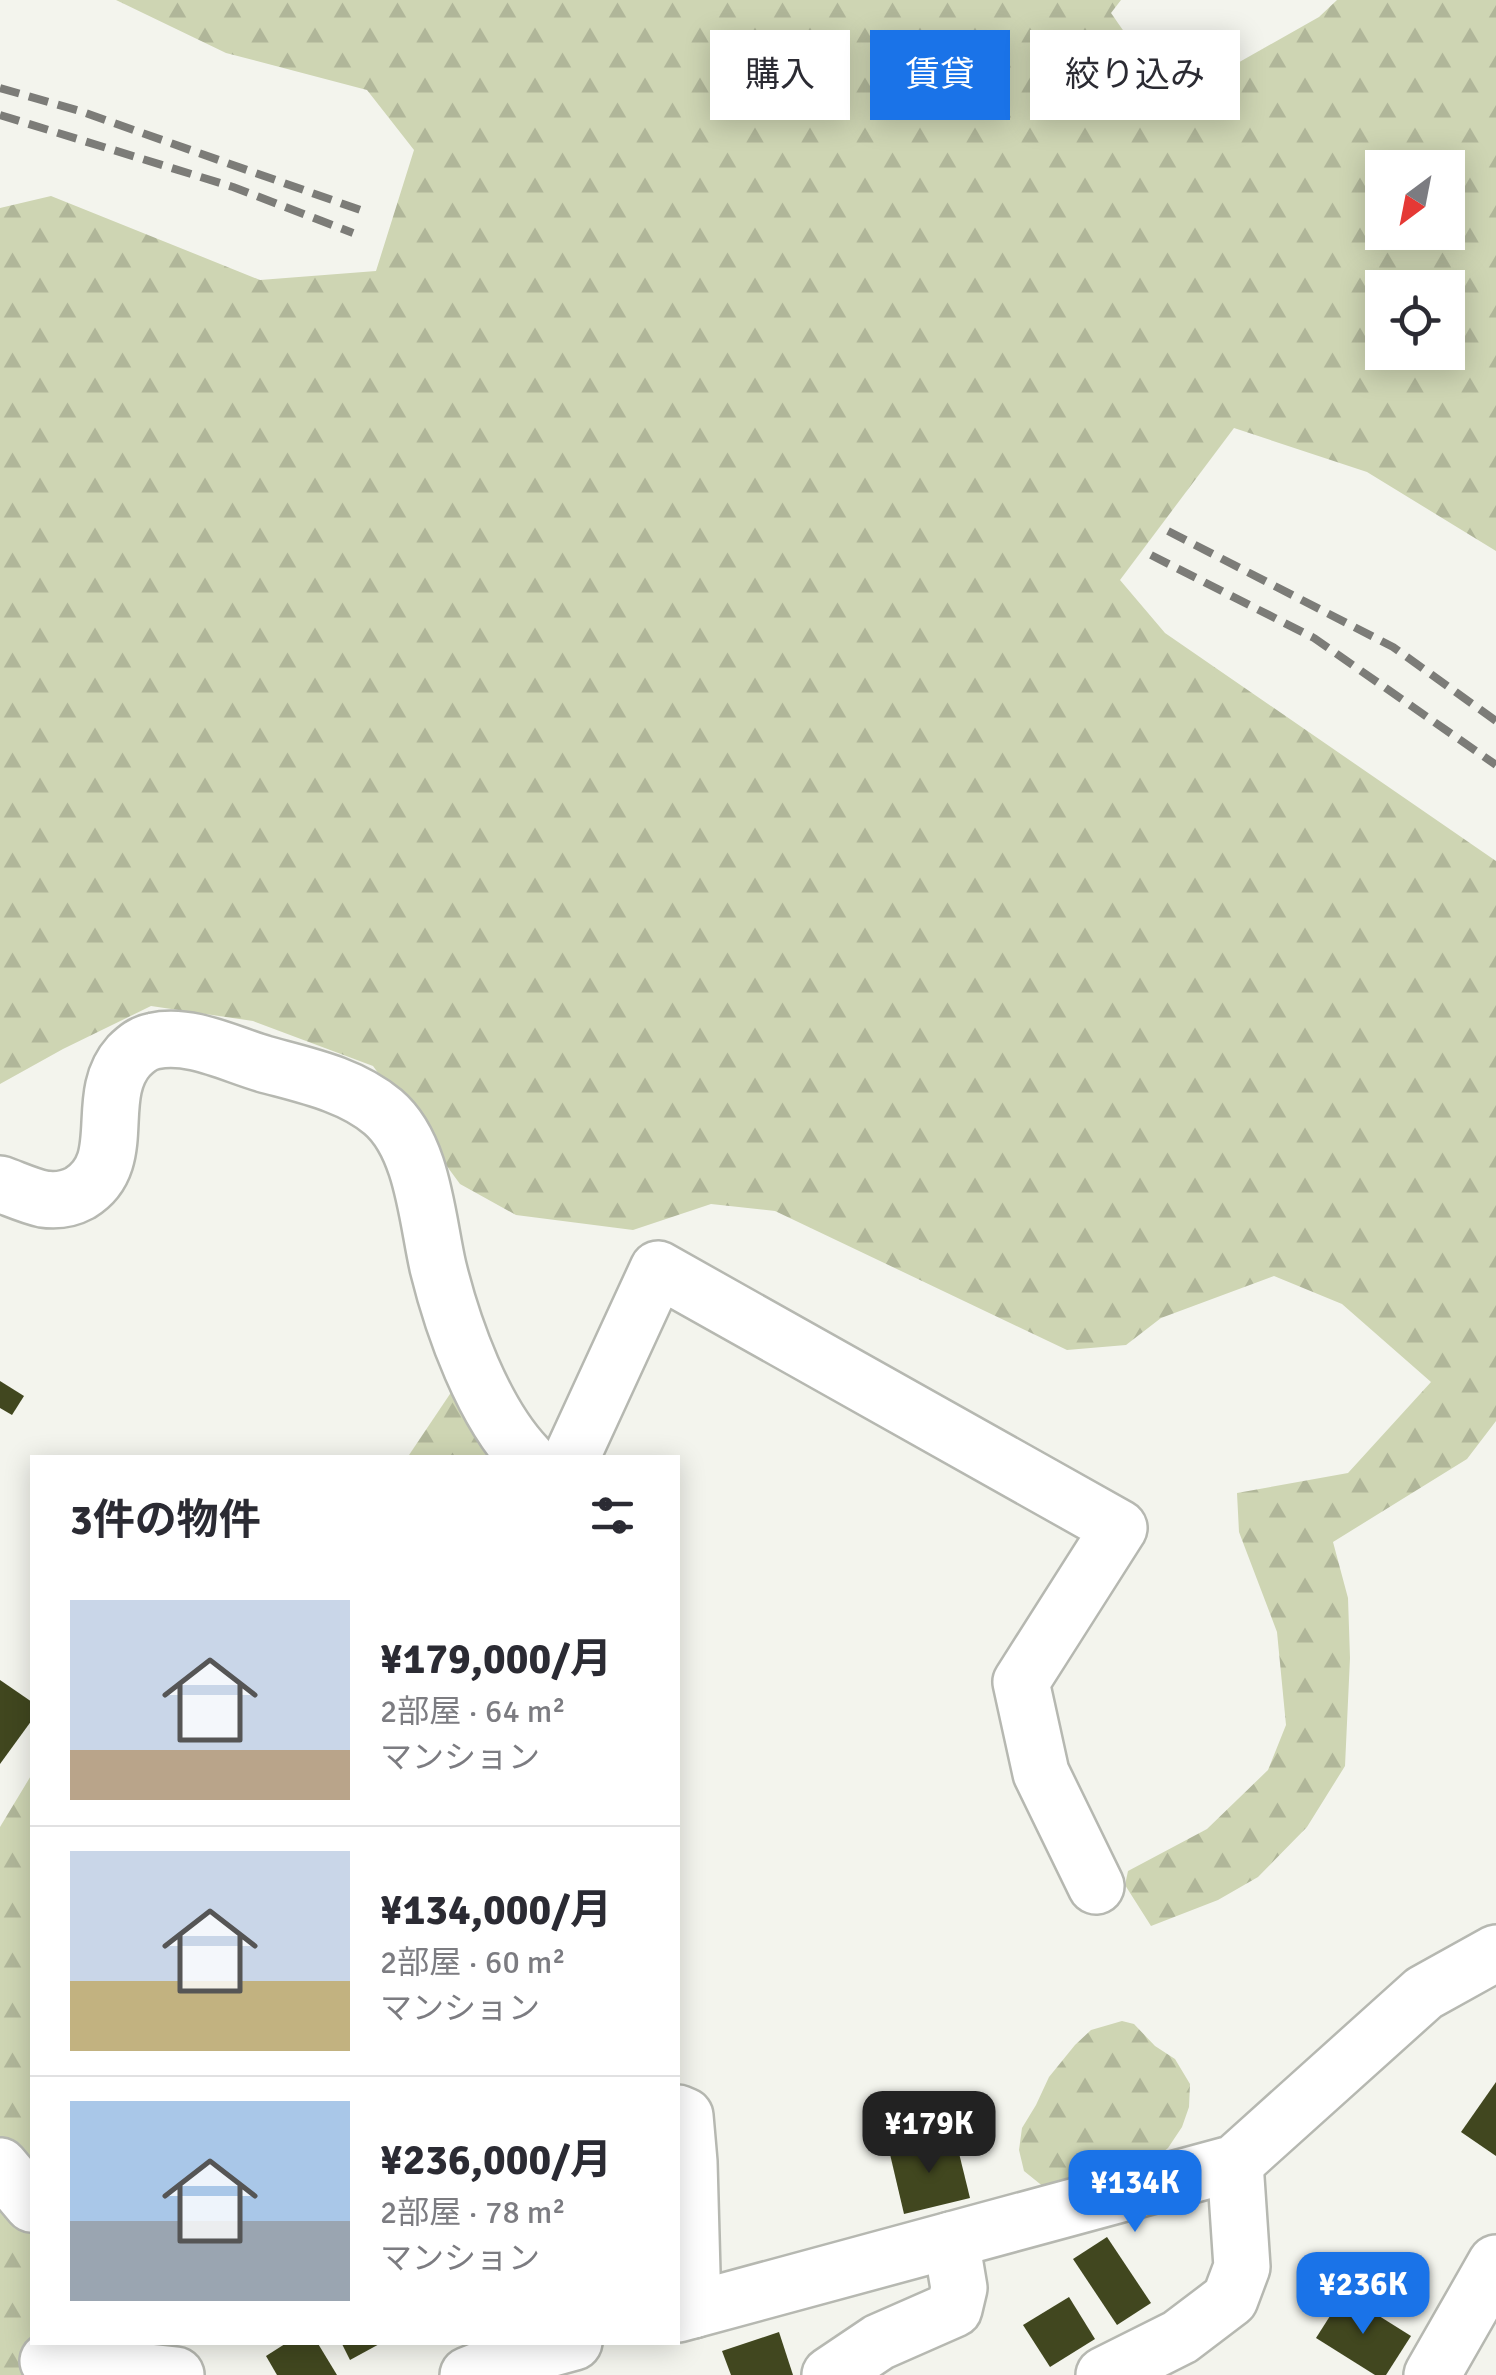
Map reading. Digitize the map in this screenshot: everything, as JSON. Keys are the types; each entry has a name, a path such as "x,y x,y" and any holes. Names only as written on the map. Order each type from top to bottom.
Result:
{"street":[{"path":"0,1184 44,1200 65,1199 92,1183 108,1155 114,1077 133,1052 153,1041 187,1040 326,1081 358,1096 384,1113 400,1134 416,1167 449,1307 466,1354 499,1419 526,1455"},
{"path":"572,1455 658,1268 1119,1528 1021,1682 1042,1773 1096,1886"},
{"path":"680,2113 685,2116 689,2162 685,2312 1235,2164 1424,1994 1496,1953"},
{"path":"1104,2375 1180,2337 1230,2300 1242,2267 1235,2164"},
{"path":"0,2166 30,2202"},
{"path":"830,2375 879,2342 954,2309 960,2288 950,2240"},
{"path":"1432,2375 1496,2263"},
{"path":"48,2361 177,2375 187,2345"},
{"path":"468,2375 563,2345"}],"green space":[{"path":"116,0 1121,0 1111,13 1123,30 1030,30 1030,120 1240,120 1240,62 1319,17 1337,0 1496,0 1496,551 1367,472 1234,428 1120,580 1165,633 1496,861 1496,1421 1467,1459 1333,1542 1348,1598 1350,1658 1345,1766 1307,1827 1258,1877 1218,1900 1151,1926 1125,1885 1128,1871 1207,1829 1268,1770 1286,1725 1277,1632 1239,1532 1237,1493 1348,1473 1431,1382 1342,1304 1274,1276 1161,1318 1126,1345 1067,1350 775,1211 711,1204 633,1230 516,1215 460,1184 373,1066 253,1021 151,1006 0,1084 0,208 51,196 260,280 376,271 414,150 367,90 226,53"},
{"path":"452,1391 498,1455 409,1455"},
{"path":"30,1777 30,2345 176,2345 171,2375 0,2375 0,1827"},
{"path":"1122,2021 1134,2024 1155,2046 1175,2059 1190,2084 1189,2107 1182,2127 1168,2148 1147,2165 1050,2192 1024,2171 1019,2150 1022,2128 1049,2077 1075,2045 1091,2030"}],"building":[{"path":"0,1381 24,1396 12,1415 0,1408"},
{"path":"0,1680 30,1701 30,1723 0,1764"},
{"path":"1496,2082 1496,2156 1461,2132"},
{"path":"956,2141 970,2198 904,2214 889,2150"},
{"path":"1107,2237 1151,2303 1117,2325 1073,2259"},
{"path":"1344,2294 1411,2336 1386,2375 1375,2375 1316,2338"},
{"path":"1069,2297 1095,2339 1050,2367 1023,2325"},
{"path":"779,2332 793,2375 731,2375 722,2351"},
{"path":"283,2345 319,2345 337,2375 277,2375 266,2356"},
{"path":"342,2345 378,2345 350,2360"}],"railway":[{"path":"0,88 80,111 366,212"},
{"path":"0,115 233,187 353,233"},
{"path":"1168,531 1393,647 1496,721"},
{"path":"1151,555 1314,638 1496,765"}]}
